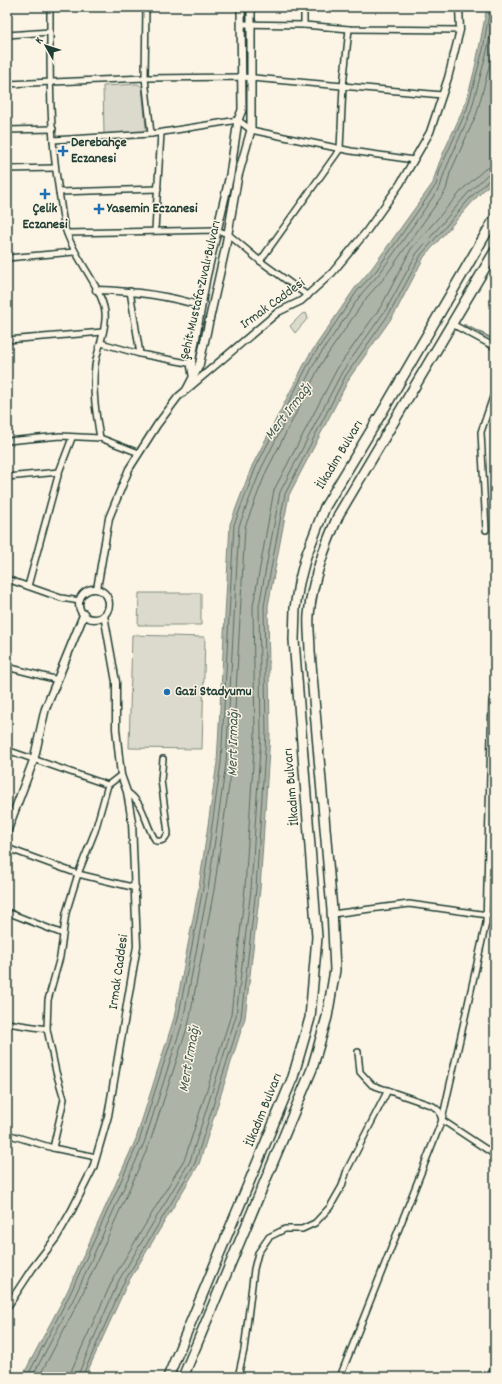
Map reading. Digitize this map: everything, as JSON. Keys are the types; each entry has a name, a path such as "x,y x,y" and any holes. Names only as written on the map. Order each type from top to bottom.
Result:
{"highway":[{"name":"İlkadım Bulvarı","path":"168,1377 293,1077 310,1018 317,937 294,640 295,608 306,556 325,508 495,218"},
{"name":"İlkadım Bulvarı","path":"183,1377 312,1069 327,1017 335,970 332,914 310,652 309,615 314,588 326,543 339,514 495,251"}],"main road":[{"name":"Şehit Mustafa Zıvalı Bulvarı","path":"193,375 191,364 216,230 230,174 238,120 242,110 241,7"},
{"name":"Şehit Mustafa Zıvalı Bulvarı","path":"193,375 199,366 228,234 238,176 251,130 251,7"},
{"path":"187,388 193,375"},
{"path":"7,831 34,759 45,710 84,614"}],"street":[{"path":"50,7 50,83 55,168 59,192 67,233 74,252 96,290 105,312 101,343 95,366 94,397 100,438"},
{"path":"146,7 145,78 151,134"},
{"path":"304,7 304,25"},
{"name":"Irmak Caddesi","path":"97,589 109,518 129,469 178,396 278,312 301,301 332,274 366,232 400,184 430,132 442,96 460,30 459,7"},
{"path":"241,24 304,25 349,29 460,30"},
{"path":"260,261 340,149 343,86 349,29"},
{"path":"7,35 50,32"},
{"path":"7,84 145,78 242,77 442,96"},
{"path":"53,140 151,134 238,120 251,130 340,149 414,160"},
{"path":"7,130 53,129"},
{"path":"155,230 160,133"},
{"path":"7,169 55,168"},
{"path":"59,192 158,189"},
{"path":"67,233 155,230 216,230 228,234 260,261 308,296"},
{"path":"7,258 74,252"},
{"path":"96,290 130,290 175,298 202,306"},
{"path":"130,290 140,354"},
{"path":"452,324 495,347"},
{"path":"7,340 103,332"},
{"path":"101,343 140,354 199,366"},
{"path":"486,530 481,432 495,391"},
{"path":"7,441 60,436 72,438 100,438 139,453"},
{"path":"28,586 59,472 72,438"},
{"path":"7,477 59,472"},
{"path":"7,579 61,598 80,601"},
{"path":"97,589 108,597 109,606 101,617 92,618 84,614 80,606 80,601 81,597 88,591 97,589"},
{"name":"Irmak Caddesi","path":"7,1307 28,1275 56,1238 72,1210 96,1157 108,1116 137,946 136,888 132,822 127,792 121,775 116,729 116,682 104,614"},
{"path":"7,666 58,680"},
{"path":"340,1377 442,1120 486,923 492,699 495,699"},
{"path":"7,750 108,785"},
{"path":"127,792 136,798 156,841 165,839 168,833 161,780 163,759"},
{"path":"54,1148 64,1100 56,1072 47,1029 48,1000 60,957 66,913 78,874 95,831 108,785 121,775"},
{"path":"489,810 495,810"},
{"path":"7,848 78,874 136,888"},
{"path":"332,914 409,904 495,916"},
{"path":"7,912 63,934"},
{"path":"7,1023 47,1029"},
{"path":"358,1052 360,1072 372,1085 433,1106 439,1111 442,1120 495,1155"},
{"path":"238,1377 244,1350 251,1287 258,1253 269,1237 285,1229 302,1229 315,1223 330,1207 342,1186 347,1170 388,1090"},
{"path":"7,1134 54,1148 96,1157"},
{"path":"490,1377 495,1368"}],"shaded area":[{"path":"138,84 142,87 146,128 141,133 104,134 103,86"},
{"path":"306,313 308,318 295,333 290,326 302,314"},
{"path":"139,593 201,593 201,625 138,625"},
{"name":"Gazi Stadyumu","path":"132,635 205,637 202,749 129,748"}],"water":[{"name":"Mert Irmağı","path":"487,7 495,7 495,179 475,199 424,257 395,313 350,377 289,495 268,606 270,734 260,889 245,1018 199,1164 127,1284 85,1377 22,1377 67,1292 136,1139 174,1018 199,887 217,763 230,524 252,466 308,357 355,288 372,268 433,183 446,146 463,109 471,84"}],"waterway":[{"path":"464,325 495,340"}],"place":[{"name":"Derebahçe Eczanesi","path":"63,151"},
{"name":"Çelik Eczanesi","path":"45,194"},
{"name":"Yasemin Eczanesi","path":"99,209"},
{"name":"Gazi Stadyumu","path":"167,692"}]}
